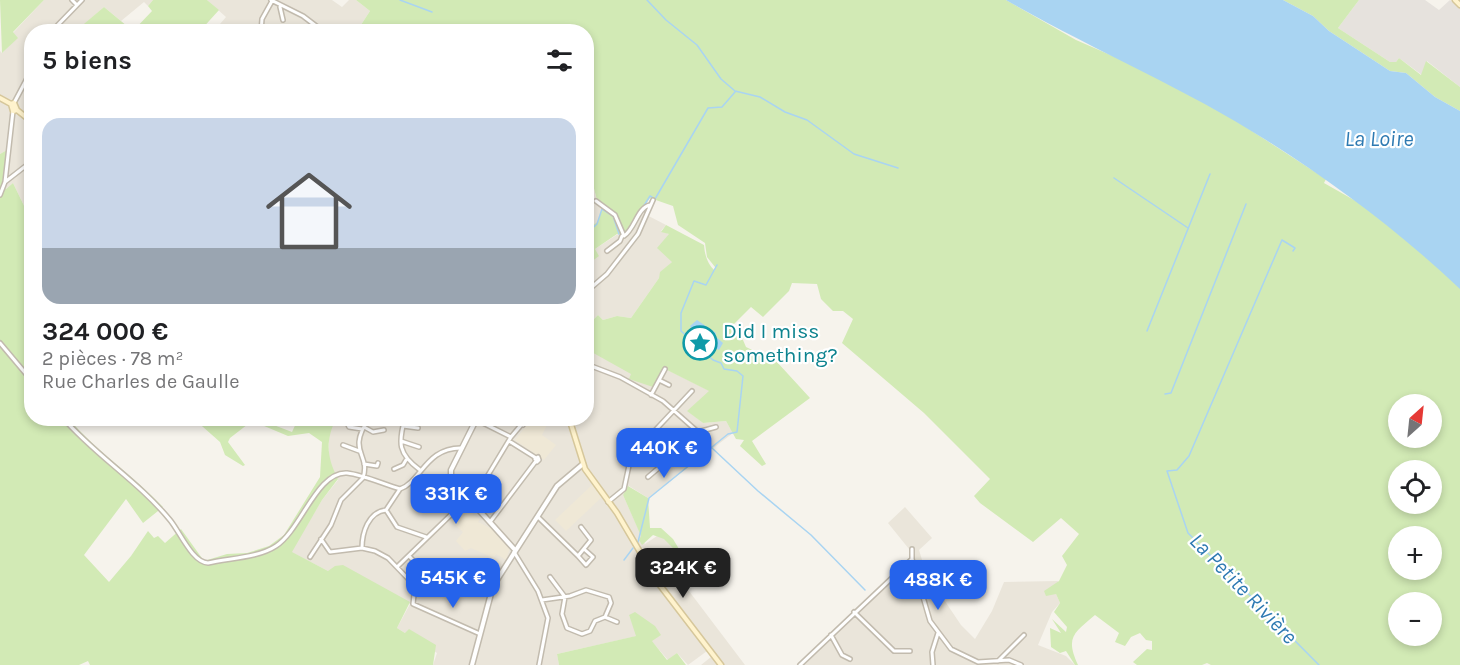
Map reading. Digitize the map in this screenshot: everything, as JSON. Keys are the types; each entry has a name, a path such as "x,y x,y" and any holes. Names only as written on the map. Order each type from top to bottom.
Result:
{"main road":[{"path":"1455,0 1460,5"},
{"path":"0,98 13,104 15,111 24,117"},
{"path":"571,426 583,464 659,584 721,665"}],"street":[{"path":"72,0 77,4"},
{"path":"58,24 82,0"},
{"path":"262,24 272,1 303,16 314,24"},
{"path":"279,6 284,15 283,20"},
{"path":"13,104 24,84"},
{"path":"0,195 5,182 15,111"},
{"path":"5,182 24,167"},
{"path":"596,201 615,215 622,236 620,242 607,251"},
{"path":"594,285 607,274 638,234 651,203 645,207 628,233 622,236"},
{"path":"0,344 24,372"},
{"path":"594,367 620,377 651,395 675,410 698,432"},
{"path":"651,395 665,369"},
{"path":"659,380 669,385"},
{"path":"608,502 624,489 631,456 692,391"},
{"path":"71,426 95,452 126,474 152,500 203,563 271,549 279,544 305,513 316,493 330,476 345,473 400,489"},
{"path":"348,426 373,432 384,430"},
{"path":"418,428 403,426 401,441 406,460 420,470"},
{"path":"472,426 450,476 515,551 542,600 548,621 539,665"},
{"path":"487,426 510,439 536,460 490,522"},
{"path":"397,567 462,504 470,501 510,439 522,426"},
{"path":"648,477 652,476 668,460 672,460 698,432 716,427"},
{"path":"310,557 331,525 341,500 363,478 364,464 359,451 358,438 363,428"},
{"path":"646,439 668,460"},
{"path":"401,441 419,447"},
{"path":"343,445 359,451"},
{"path":"362,548 364,534 370,520 380,511 386,510 400,489 410,482 428,460 450,450 461,450"},
{"path":"394,469 403,465 406,460"},
{"path":"364,464 377,466 378,463"},
{"path":"471,665 490,593 536,516 557,486 583,464"},
{"path":"386,510 397,527 427,537"},
{"path":"536,516 586,565 593,557 584,549"},
{"path":"578,556 591,540 581,527"},
{"path":"321,539 326,549 333,552 362,548 383,555 415,586 412,602 481,634"},
{"path":"912,549 912,559 930,621 938,633 958,654 982,664 1009,660 1021,665"},
{"path":"410,556 427,575"},
{"path":"800,665 912,559"},
{"path":"550,577 565,597 562,614 567,628 582,634 590,631 595,621 605,617 617,622"},
{"path":"542,600 590,590 609,597 611,603 605,617"},
{"path":"854,612 894,651 910,651"},
{"path":"933,665 932,652 938,633"},
{"path":"831,635 842,655 850,659"},
{"path":"998,661 1024,635"},
{"path":"804,661 808,665"}],"shaded area":[{"path":"44,0 153,0 148,6 144,2 121,21 104,7 85,24 24,24 24,206 13,183 6,189 2,186 7,150 0,154 0,51 2,53 17,38 13,33"},
{"path":"207,0 332,0 342,7 349,0 356,0 370,11 362,24 220,24 226,17"},
{"path":"1359,0 1425,0 1439,10 1450,0 1460,8 1460,87 1427,61 1422,75 1399,58 1396,62 1390,62 1338,28"},
{"path":"594,189 597,200 603,206 599,222 594,226"},
{"path":"639,211 666,225 661,231 669,234 672,262 661,272 631,318 617,316 603,320 598,315 594,319 594,259 598,256 595,249 618,234 629,230"},
{"path":"594,338 625,349 710,391 688,411 703,423 726,421 733,433 648,498 629,486 623,495 645,544 660,534 682,551 667,562 745,665 701,665 711,657 707,651 688,665 677,653 668,660 629,615 637,636 557,654 559,665 433,665 437,653 397,628 410,604 328,571 291,552 322,500 338,480 329,462 329,432 332,426 594,426"},
{"path":"526,426 546,426 542,435 556,445 544,460 515,440"},
{"path":"593,484 602,497 566,531 555,520"},
{"path":"468,506 472,508 473,515 480,519 478,522 492,529 510,548 506,560 496,554 494,558 471,548 465,551 456,541 463,532 451,521"},
{"path":"905,507 932,538 919,550 926,573 961,625 975,639 992,611 1004,582 1058,581 1056,594 1060,603 1052,612 1038,645 1066,656 1075,665 803,665 909,562 909,549 888,523"}],"green space":[{"path":"0,0 44,0 13,32 18,38 2,53"},
{"path":"153,0 207,0 219,10 206,24 140,24 152,11 148,6"},
{"path":"356,0 1006,0 1076,40 1184,87 1326,179 1324,183 1361,204 1460,283 1460,665 1211,665 1207,663 1202,665 1137,665 1133,662 1147,649 1152,650 1152,641 1146,640 1140,633 1131,637 1125,646 1115,642 1119,633 1095,615 1074,636 1072,648 1078,665 1075,665 1066,651 1060,653 1051,647 1050,628 1061,633 1052,619 1066,632 1067,627 1054,612 1060,603 1056,594 1046,596 1044,591 1059,581 1067,565 1062,556 1079,534 1061,518 1033,542 980,503 974,496 990,479 924,413 842,343 853,319 843,311 833,311 821,299 817,284 792,283 789,291 763,317 751,307 731,327 746,347 777,362 810,398 752,441 766,464 762,466 740,446 744,440 736,439 726,421 703,423 687,411 709,391 663,368 653,387 629,379 631,374 594,353 594,319 598,315 603,320 617,316 631,318 659,278 660,272 672,262 657,248 669,234 661,232 666,225 704,245 707,260 710,266 715,271 715,267 707,257 705,243 678,225 673,206 650,198 624,234 617,234 595,249 599,256 594,260 594,224 598,222 603,206 597,200 594,189 594,24 362,24 370,11"},
{"path":"1283,0 1359,0 1338,28 1390,62 1396,62 1399,58 1421,75 1426,61 1460,87 1460,111 1435,97 1406,73 1390,71 1329,31 1313,16"},
{"path":"104,7 125,24 84,24"},
{"path":"7,150 2,186 6,189 13,183 24,206 24,426 75,426 163,507 143,523 126,499 84,555 109,582 148,531 154,538 158,536 165,543 181,529 204,561 227,554 247,553 269,546 284,535 320,477 322,442 309,433 288,436 264,426 276,426 292,432 295,426 332,426 329,449 338,479 322,500 292,552 328,571 335,566 343,565 410,602 397,628 405,633 409,629 436,645 433,665 90,665 88,661 79,665 0,665 0,154"},
{"path":"202,426 246,426 228,442 245,465 225,455 220,442"},
{"path":"628,486 648,498 650,528 661,528 673,539 679,549 674,549 664,539 653,535 642,545 639,540 641,536 623,495"},
{"path":"635,612 655,626 661,635 652,641 667,660 677,653 686,665 559,665 557,654 636,636 629,615"}],"water":[{"name":"La Loire","path":"1006,0 1283,0 1313,16 1329,31 1390,71 1406,73 1435,97 1460,111 1460,289 1366,210 1266,140 1170,85"},
{"path":"697,320 716,333 715,336 723,343 719,350 698,338 690,326"}],"waterway":[{"path":"400,0 432,12"},
{"path":"647,0 666,20 697,45 721,79 735,91 760,97 785,112 807,120 854,154 898,168"},
{"path":"655,199 708,108 722,107 735,92"},
{"path":"1147,331 1210,174"},
{"path":"1114,178 1188,228"},
{"path":"629,229 650,196 652,197"},
{"path":"1165,394 1171,393 1246,204"},
{"path":"594,227 602,209 613,216 619,234"},
{"name":"La Petite Rivière","path":"1293,251 1295,248 1282,240 1189,456 1177,470 1167,471 1188,533 1319,665"},
{"path":"638,542 649,498 728,434 737,432 743,376 737,371 724,369 721,363 713,360 681,331 681,313 694,281 706,285 717,265"},
{"path":"712,448 758,491 811,535 865,590"},
{"path":"624,560 633,548"}],"place":[{"name":"Did I miss something?","path":"700,343"}]}
